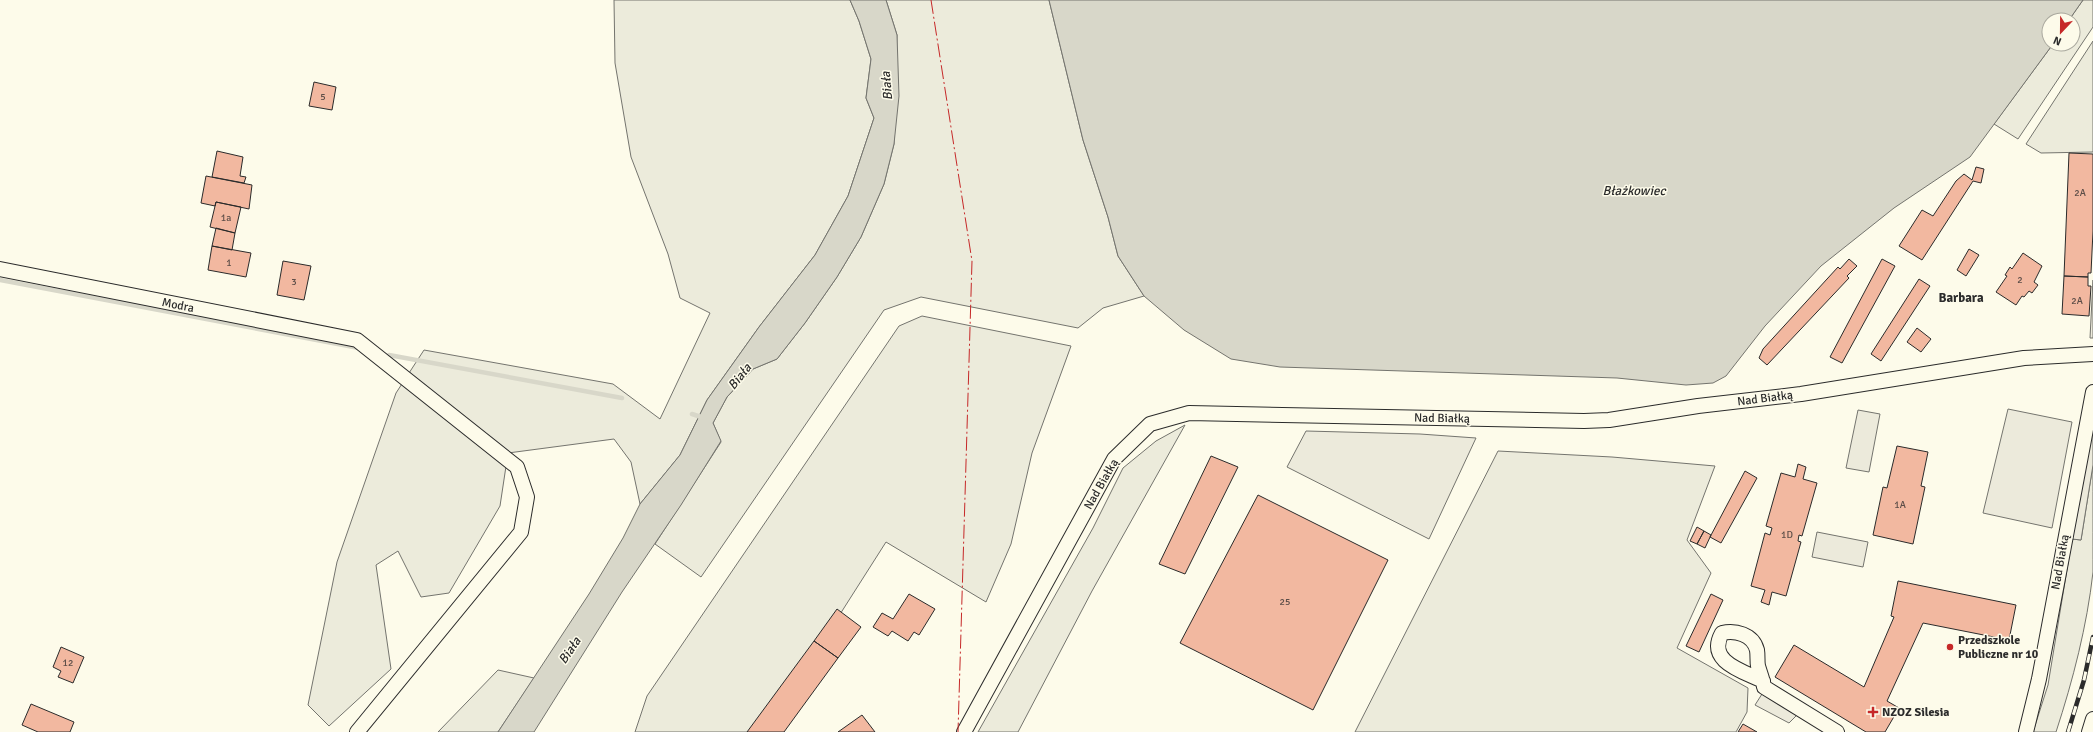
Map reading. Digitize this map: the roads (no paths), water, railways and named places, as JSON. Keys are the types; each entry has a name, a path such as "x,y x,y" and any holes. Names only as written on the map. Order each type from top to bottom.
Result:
{"street":[{"name":"Modra","path":"0,269 356,340 517,467 527,497 521,532 357,732"},
{"name":"Nad Białką","path":"964,732 1114,459 1150,424 1189,413 1569,421 1609,420 1698,406 1801,394 2024,358 2093,354"},
{"name":"Nad Białką","path":"2026,732 2039,680 2093,392"},
{"path":"1763,681 1764,687 1837,732"},
{"path":"2089,732 2093,719"}],"water":[{"name":"Biała","path":"850,0 886,0 897,35 899,96 894,144 884,184 861,237 837,277 805,323 777,359 753,369 727,397 713,423 721,441 681,505 622,592 534,732 498,732 589,594 623,538 640,504 680,455 707,400 759,327 815,255 848,196 874,118 866,98 871,59 859,21"},
{"name":"Błażkowiec","path":"1049,0 2083,0 2075,12 2041,12 2041,52 2047,52 1970,157 1894,208 1821,266 1765,326 1726,376 1713,383 1686,385 1617,378 1280,367 1231,359 1184,330 1144,296 1118,256 1108,217 1083,140"}],"waterway":[{"path":"0,280 359,348"},
{"path":"389,355 622,398"},
{"path":"692,414 704,418"}],"railway":[{"path":"2068,732 2084,680 2093,637"}],"place":[{"name":"Przedszkole Publiczne nr 10","path":"1950,647"},
{"name":"NZOZ Silesia","path":"1873,712"}],"district":[{"name":"Barbara","path":"1961,297"}]}
